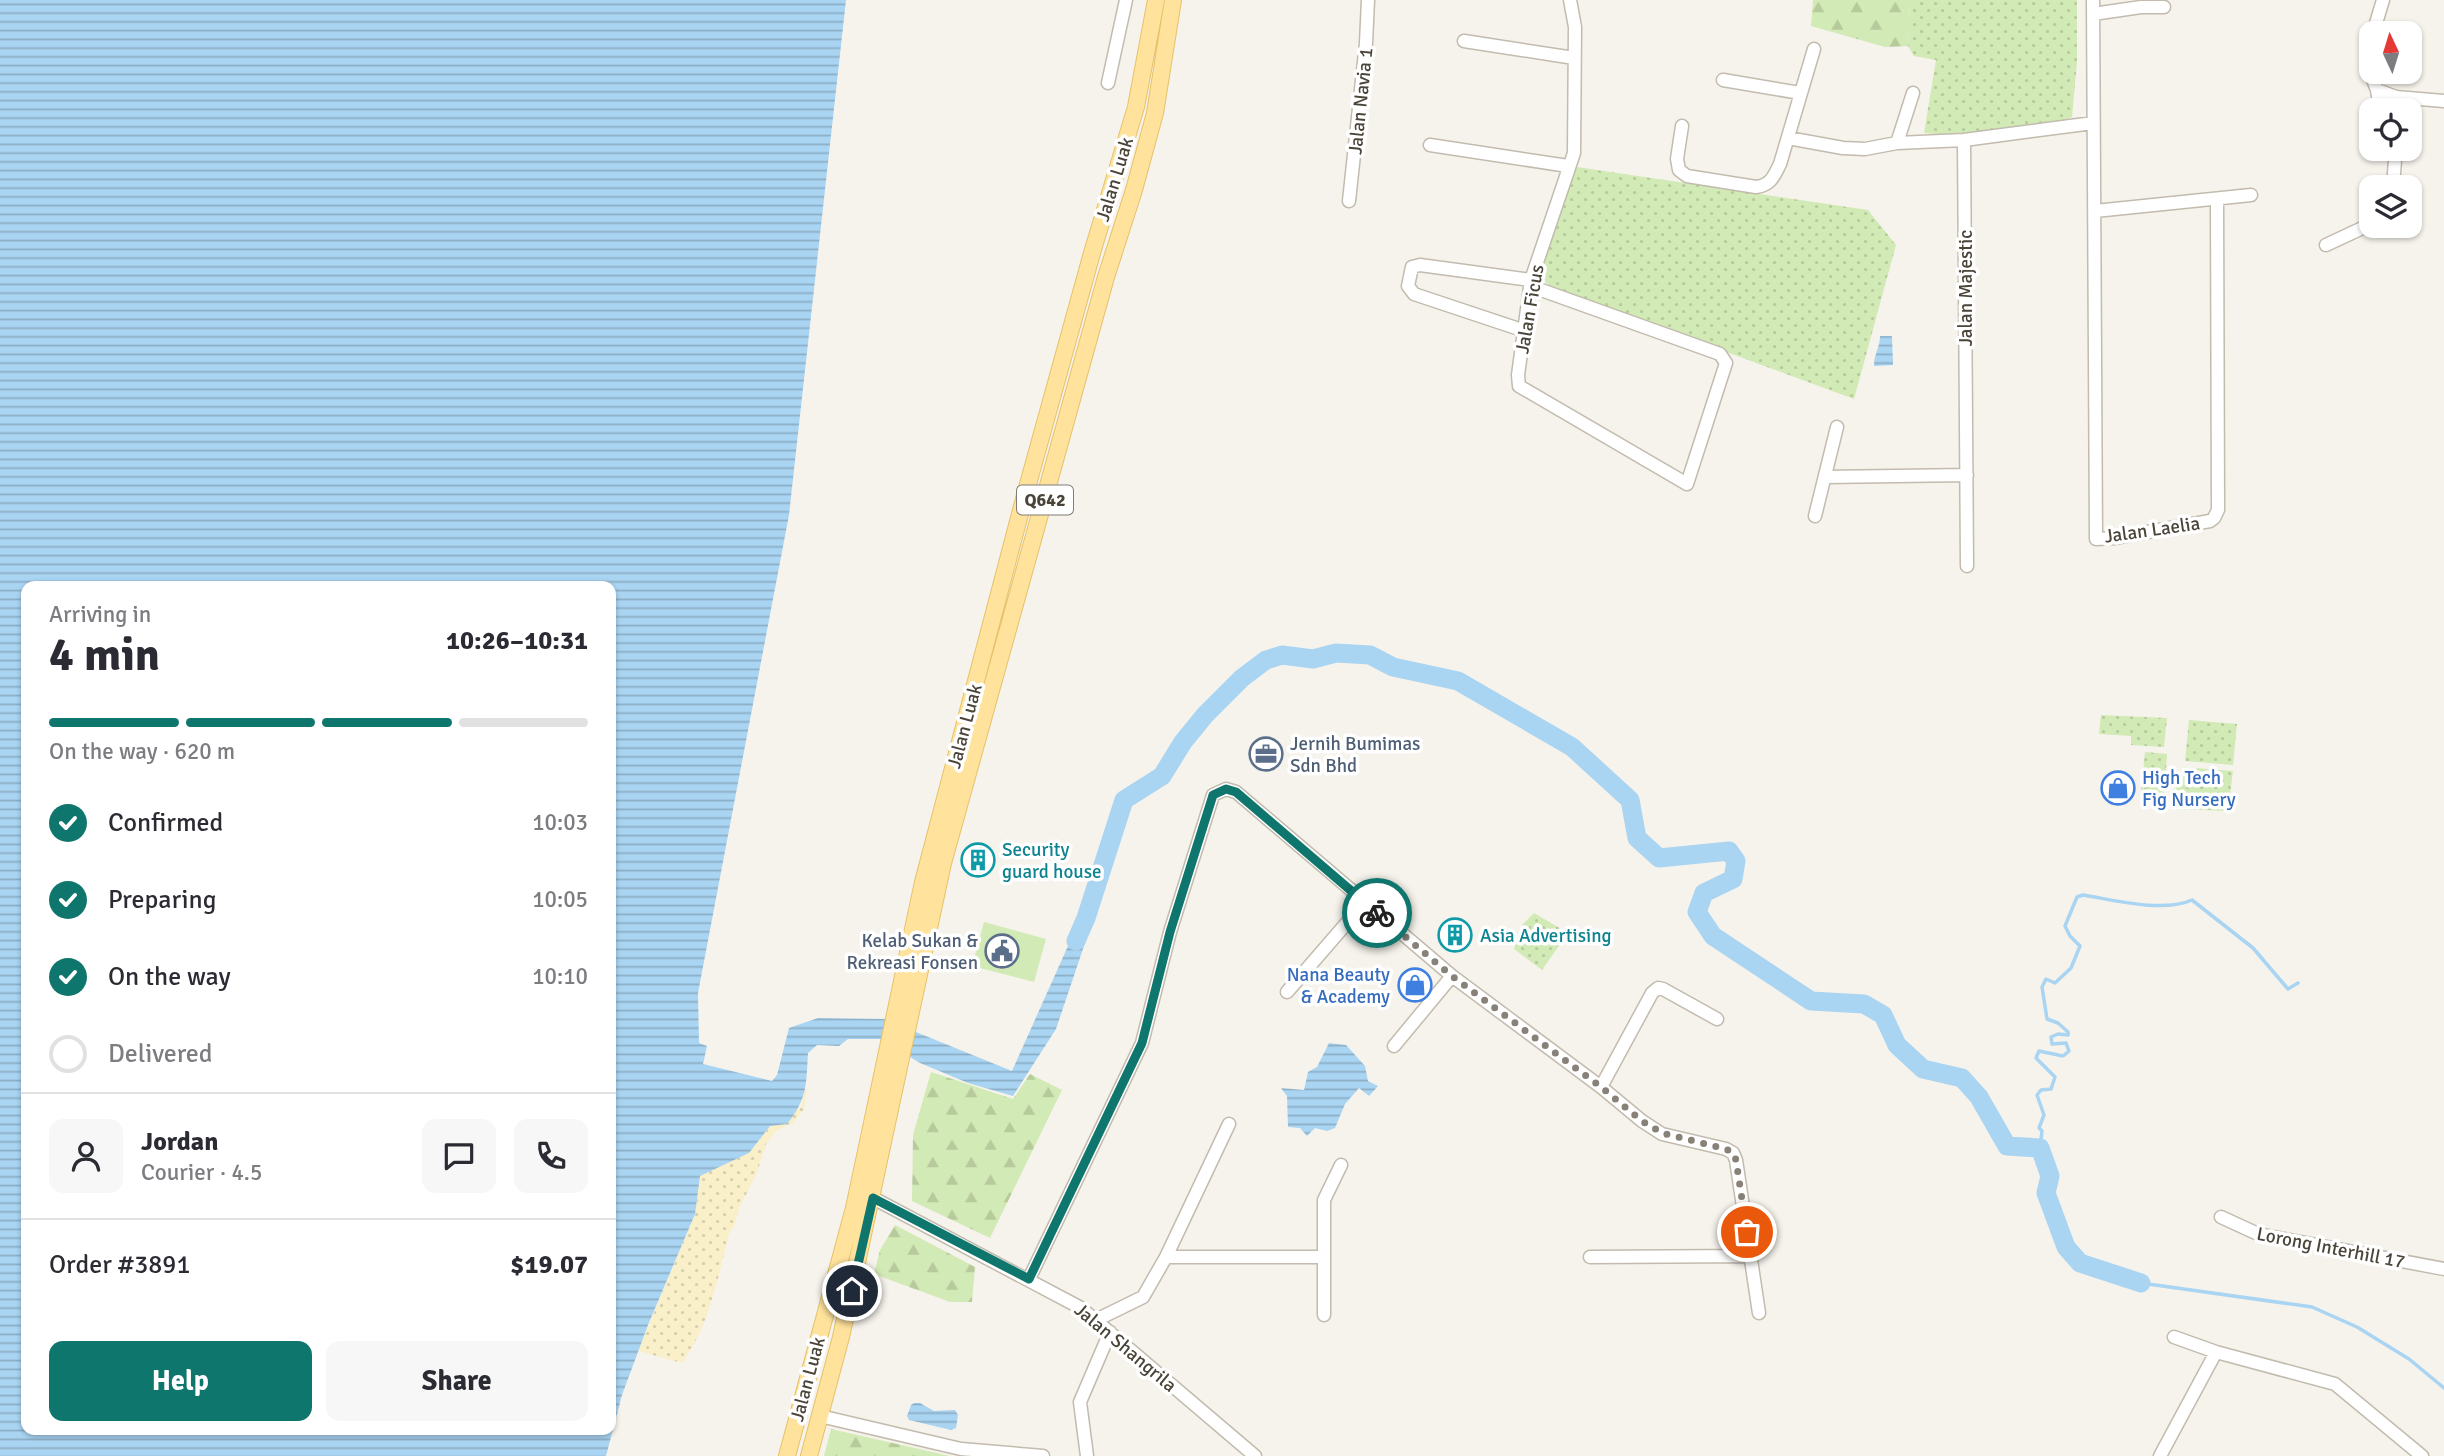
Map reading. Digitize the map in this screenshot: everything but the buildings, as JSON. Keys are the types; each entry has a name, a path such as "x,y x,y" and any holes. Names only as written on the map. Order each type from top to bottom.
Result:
{"main road":[{"name":"Jalan Luak","path":"787,1456 890,1070 906,997 930,857 1067,342 1136,107 1156,0"},
{"name":"Jalan Luak","path":"906,997 1106,277 1155,113 1173,0"},
{"path":"1092,253 1098,256 1107,254 1134,190"},
{"path":"1067,342 1093,279 1106,277"},
{"name":"Jalan Luak","path":"809,1456 841,1337 873,1198 890,1070"}],"street":[{"path":"1108,83 1126,0"},
{"name":"Jalan Navia 1","path":"1349,201 1364,69 1368,0"},
{"name":"Jalan Ficus","path":"1530,283 1723,357 1726,363 1688,484 1518,386 1530,283 1574,153 1575,27 1570,0"},
{"name":"Jalan Laelia","path":"2093,0 2096,539 2210,521 2218,510 2217,200"},
{"path":"2377,21 2383,0"},
{"path":"2093,14 2141,7 2164,7"},
{"path":"1464,41 1574,58"},
{"path":"1682,126 1677,159 1679,170 1687,176 1756,187 1766,186 1772,180 1788,138 1814,49"},
{"path":"1723,80 1800,93"},
{"path":"2375,84 2378,98"},
{"path":"2377,90 2396,97 2444,100"},
{"path":"1897,144 1913,93"},
{"path":"1788,138 1843,148 1865,149 2093,123"},
{"name":"Jalan Majestic","path":"1964,139 1967,566"},
{"path":"1430,145 1568,166"},
{"path":"2095,211 2251,195"},
{"path":"2326,245 2359,230"},
{"path":"1525,331 1414,294 1408,286 1412,267 1420,265 1530,283"},
{"path":"1815,516 1837,427"},
{"path":"1825,477 1967,475"},
{"path":"1029,1279 1142,1043 1170,932 1213,795 1226,789 1236,792 1452,976 1601,1087 1642,1121 1662,1133 1733,1153 1759,1312"},
{"path":"1287,992 1364,903"},
{"path":"1394,1046 1452,976"},
{"path":"1601,1087 1651,993 1658,988 1717,1019"},
{"path":"1096,1320 1143,1297 1166,1257 1228,1124"},
{"path":"1324,1315 1324,1200 1341,1165"},
{"name":"Jalan Shangrila","path":"873,1198 1074,1303 1255,1456"},
{"name":"Lorong Interhill 17","path":"2221,1217 2258,1234 2444,1269"},
{"path":"1590,1257 1751,1256"},
{"path":"1166,1257 1323,1257"},
{"path":"1087,1456 1080,1402 1110,1332"},
{"path":"2174,1337 2216,1352 2335,1384 2422,1456"},
{"path":"2160,1456 2216,1352"},
{"path":"820,1416 961,1449 1043,1456"}],"green space":[{"path":"1813,0 1910,0 1908,46 1885,47 1811,26"},
{"path":"1910,0 2077,0 2077,62 2072,117 2056,123 1948,135 1924,133 1936,60 1914,56 1908,46"},
{"path":"1577,167 1868,210 1896,245 1854,399 1553,288 1539,277 1571,175"},
{"path":"2101,715 2167,718 2164,747 2131,745 2131,736 2099,734"},
{"path":"2189,720 2237,724 2233,765 2185,761"},
{"path":"2145,752 2167,754 2164,799 2140,799"},
{"path":"2184,767 2233,771 2228,811 2175,809 2176,787 2183,785"},
{"path":"1534,913 1568,933 1542,970 1514,949 1523,924"},
{"path":"984,922 1046,939 1034,982 972,966"},
{"path":"931,1072 1013,1099 1030,1074 1062,1090 990,1238 912,1201 913,1135"},
{"path":"895,1225 975,1267 972,1302 950,1302 874,1274 880,1250"},
{"path":"831,1429 950,1456 824,1456"}],"sand":[{"path":"805,1089 804,1109 793,1123 777,1130 766,1144 757,1173 730,1231 712,1300 692,1348 682,1363 638,1351 695,1214 700,1175 749,1153 770,1126 801,1107"}],"water":[{"path":"0,0 846,0 789,515 698,993 699,1043 707,1046 703,1064 772,1081 777,1075 789,1028 818,1018 884,1019 1012,1071 1068,946 1086,918 1087,937 1056,1029 1013,1096 968,1083 920,1063 880,1039 848,1039 839,1046 817,1045 808,1053 802,1098 787,1124 770,1126 749,1153 700,1176 695,1214 648,1325 616,1418 616,581 21,581 21,1435 612,1435 606,1456 0,1456"},
{"path":"1880,336 1892,336 1893,365 1874,366"},
{"path":"1329,1043 1346,1045 1365,1066 1368,1081 1378,1086 1369,1096 1359,1088 1345,1104 1335,1128 1327,1131 1315,1128 1307,1136 1300,1128 1288,1127 1287,1096 1281,1088 1304,1090 1308,1072 1317,1067"},
{"path":"914,1403 920,1403 934,1411 955,1410 958,1415 956,1428 951,1430 909,1420 907,1416"}],"waterway":[{"path":"1076,941 1124,800 1162,776 1183,742 1205,715 1242,678 1266,660 1282,655 1313,659 1336,653 1370,655 1393,667 1458,681 1572,747 1630,800 1637,838 1659,858 1729,851 1736,861 1733,879 1704,893 1697,912 1713,936 1811,1001 1864,1004 1883,1015 1897,1045 1923,1069 1962,1078 1979,1097 2007,1146 2040,1148 2050,1176 2046,1193 2066,1247 2080,1263 2141,1283"},
{"path":"2040,1148 2042,1131 2039,1128 2044,1115 2037,1095 2041,1090 2051,1089 2055,1077 2036,1058 2039,1051 2063,1056 2069,1051 2066,1043 2052,1044 2051,1037 2058,1034 2068,1035 2068,1032 2058,1023 2047,1019 2042,987 2046,979 2055,983 2071,968 2080,946 2065,926 2077,897 2083,895 2153,905 2180,904 2192,900 2253,948 2288,989 2298,983"},
{"path":"2141,1283 2312,1307 2357,1327 2409,1359 2444,1388"}],"way so far":[{"path":"1377,913 1452,976 1601,1087 1642,1121 1662,1133 1733,1153 1747,1232"}],"place":[{"name":"Jernih Bumimas Sdn Bhd","path":"1266,754"},
{"name":"High Tech Fig Nursery","path":"2118,788"},
{"name":"Security guard house","path":"978,860"},
{"name":"Asia Advertising","path":"1455,935"},
{"name":"Kelab Sukan & Rekreasi Fonsen","path":"1002,951"},
{"name":"Nana Beauty & Academy","path":"1415,985"}],"route":[{"path":"852,1291 873,1198 1029,1279 1142,1043 1170,932 1213,795 1226,789 1236,792 1377,913"}]}
